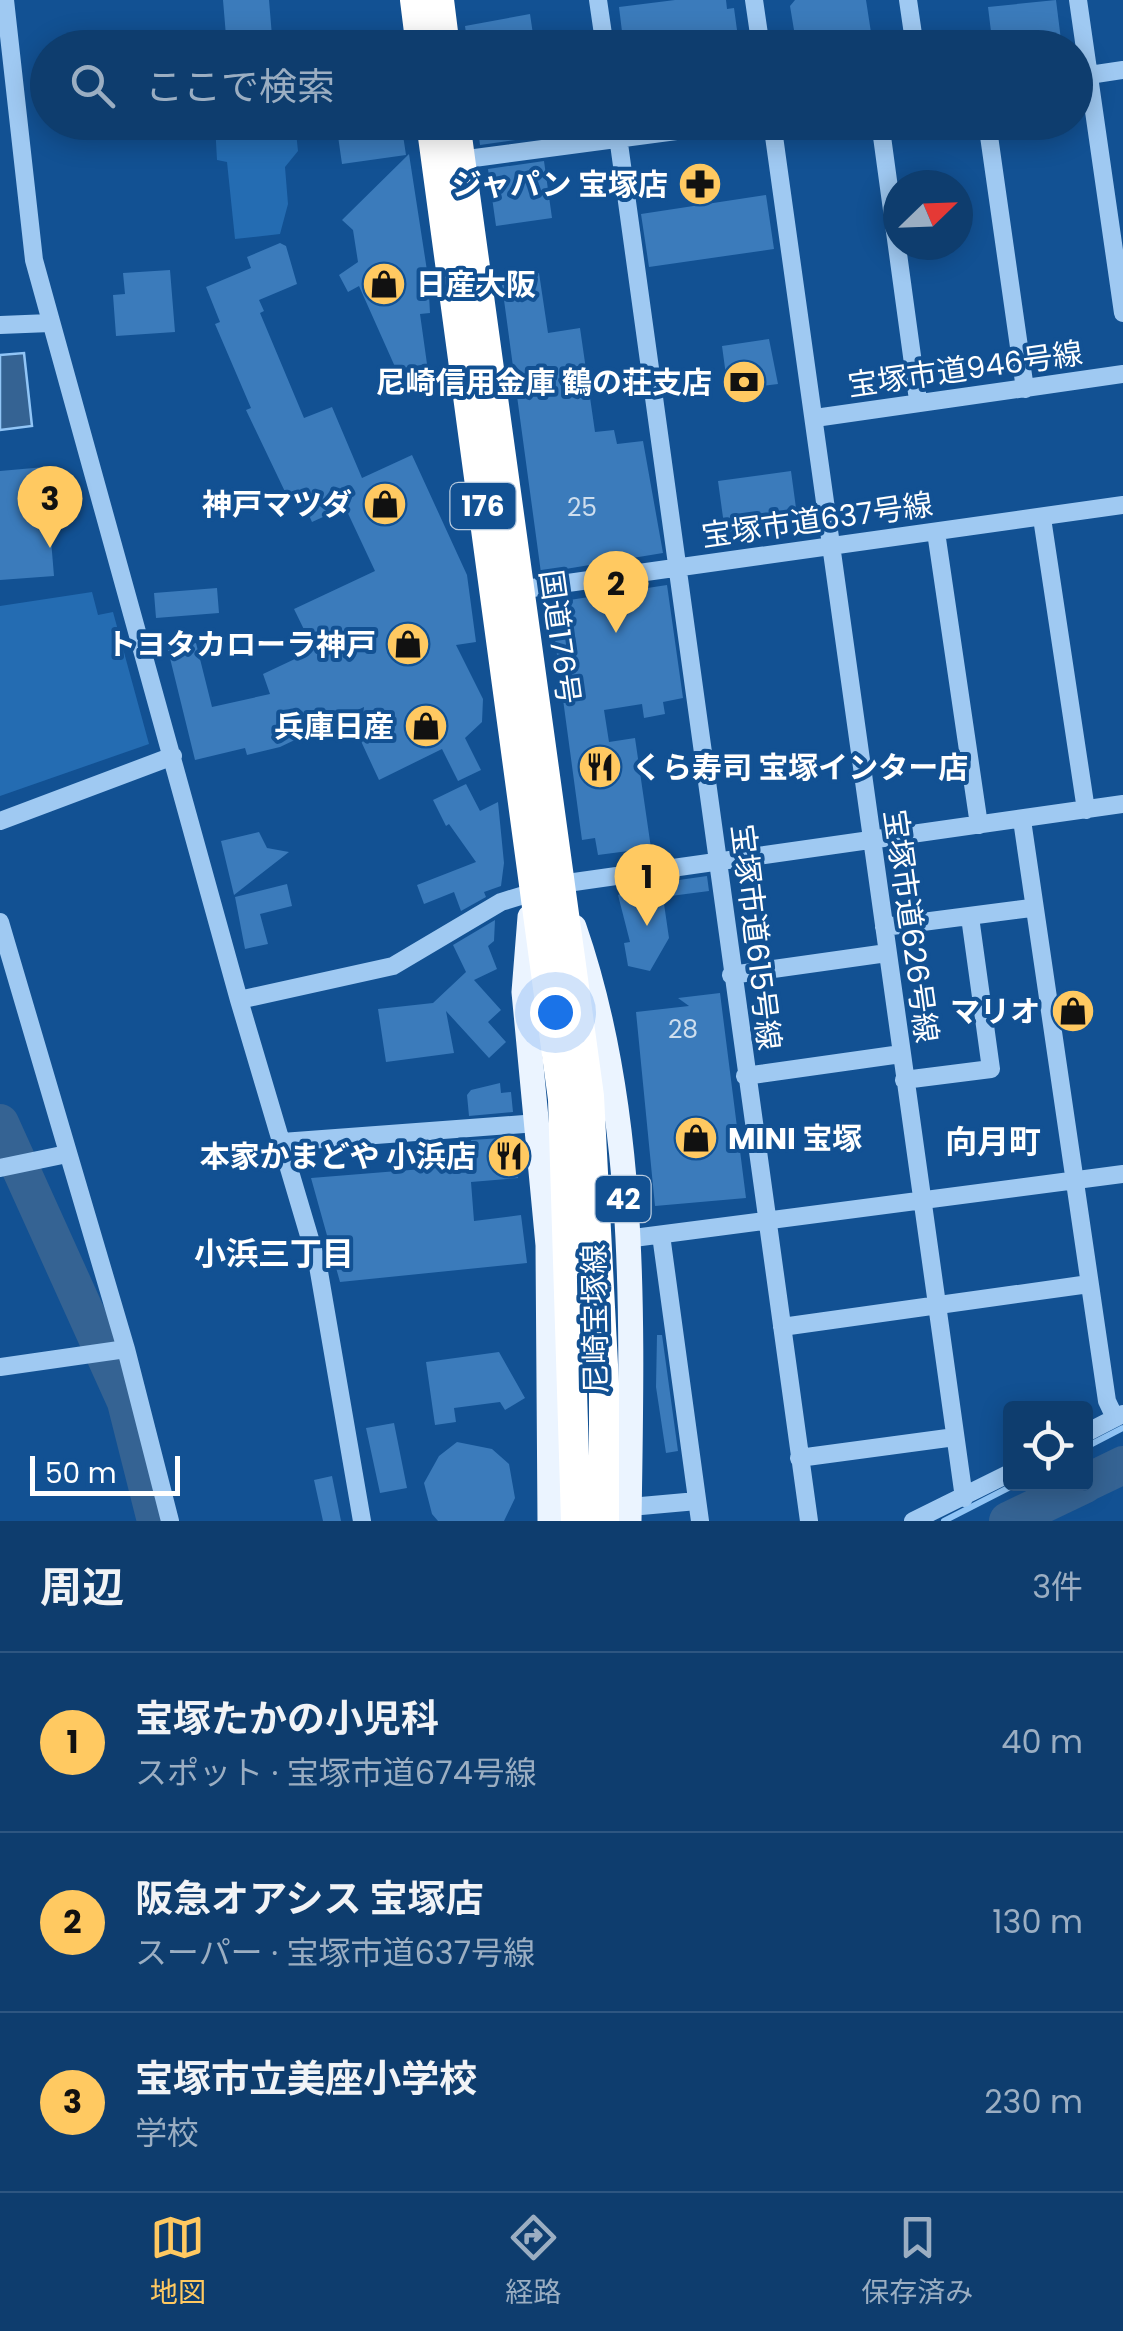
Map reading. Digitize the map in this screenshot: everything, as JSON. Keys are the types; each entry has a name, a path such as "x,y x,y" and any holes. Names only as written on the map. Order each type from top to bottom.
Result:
{"highway":[{"path":"415,0 419,30"},
{"path":"439,0 443,30"},
{"name":"国道176号","path":"439,140 448,161 518,590 563,1099 576,1521"},
{"name":"国道176号","path":"452,140 448,161 546,887 589,1096 604,1384 621,1516"}],"main road":[{"name":"尼崎宝塚線","path":"546,887 524,992 548,1244 550,1521"},
{"name":"尼崎宝塚線","path":"546,887 597,1000 620,1132 626,1239 621,1516"}],"street":[{"path":"5,0 8,78 34,260 239,1000 318,1266 362,1521"},
{"path":"598,0 602,30"},
{"path":"754,0 758,30"},
{"path":"908,0 912,30"},
{"path":"1078,0 1080,30"},
{"path":"1093,74 1123,70"},
{"path":"448,161 566,140"},
{"name":"宝塚市道615号線","path":"618,140 719,862 730,974 809,1521"},
{"name":"宝塚市道626号線","path":"775,140 964,1498"},
{"path":"882,140 918,400"},
{"path":"990,140 1025,390"},
{"path":"1093,140 1123,313"},
{"path":"0,324 50,323"},
{"name":"宝塚市道946号線","path":"815,418 918,400 1025,390 1123,374"},
{"name":"宝塚市道637号線","path":"518,590 1123,505"},
{"path":"1042,518 1086,810"},
{"path":"936,532 979,825"},
{"path":"0,821 173,756"},
{"path":"239,1000 393,966 502,902 546,887 1123,804"},
{"path":"1022,820 1107,1401 1119,1416 1093,1430"},
{"path":"884,927 1032,908"},
{"path":"904,1080 992,1069 970,917"},
{"path":"0,922 126,1349 170,1521"},
{"path":"730,974 888,953"},
{"path":"746,1076 901,1054"},
{"path":"282,1142 538,1123"},
{"path":"0,1168 67,1154"},
{"path":"626,1239 1123,1174"},
{"path":"661,1235 700,1521"},
{"path":"782,1328 1089,1284"},
{"path":"0,1367 126,1349"},
{"path":"799,1458 955,1437"},
{"path":"914,1521 1003,1478"},
{"path":"621,1516 697,1501"}],"shaded area":[{"path":"216,140 297,140 298,151 285,167 288,204 280,234 235,239 227,162 217,160"},
{"path":"24,353 32,426 0,430 0,355"},
{"path":"92,592 98,615 113,612 149,744 0,796 0,606"}],"building":[{"path":"223,0 269,0 272,30 226,30"},
{"path":"675,0 726,0 727,9 734,8 737,30 622,30 619,7"},
{"path":"795,0 866,0 871,30 794,30 790,6"},
{"path":"1056,0 1060,30 991,30 988,7"},
{"path":"530,14 532,30 466,30 465,26"},
{"path":"339,140 404,140 406,155 342,164"},
{"path":"479,140 516,140 480,145"},
{"name":"日産大阪","path":"409,154 428,277 430,313 420,314 427,364 396,369 359,286 348,292 339,275 358,262 353,230 342,220"},
{"path":"544,161 552,218 496,226 488,169"},
{"path":"766,195 774,249 649,267 641,214"},
{"path":"280,243 286,246 297,284 259,300 264,311 260,313 304,418 332,407 362,478 412,455 467,575 476,642 456,645 483,699 482,722 465,738 481,770 458,781 442,749 379,780 360,739 364,707 280,747 247,755 245,748 195,760 168,650 196,643 212,707 270,694 263,674 314,650 294,609 375,571 345,507 312,522 299,493 288,498 246,410 251,408 215,324 220,322 206,287 251,268 247,257"},
{"path":"170,270 175,332 116,336 113,295 125,294 123,273"},
{"path":"539,273 548,333 580,328 595,432 614,430 617,444 643,441 663,553 541,573 501,278"},
{"path":"769,339 778,384 728,390 722,346"},
{"path":"45,467 54,576 0,580 0,471"},
{"path":"791,471 798,523 725,532 718,481"},
{"path":"667,585 683,698 663,702 665,714 644,718 642,704 604,710 609,742 635,738 651,848 598,855 595,838 582,840 550,603"},
{"path":"217,588 219,613 156,618 154,593"},
{"path":"466,784 480,811 498,802 504,863 501,886 484,892 486,897 461,911 454,892 424,904 417,885 476,862 449,824 446,826 433,800"},
{"path":"259,832 267,848 289,852 234,895 221,841"},
{"path":"707,876 709,891 663,897 669,938 650,971 628,966 624,943 630,942 618,895 642,885 659,892 658,883"},
{"path":"287,884 292,906 260,914 268,944 245,949 235,897"},
{"path":"495,920 494,941 488,946 497,969 474,980 501,1010 488,1022 506,1042 489,1058 446,1011 454,1053 386,1062 378,1009 433,1003 466,972 453,945"},
{"name":"MINI 宝塚","path":"720,993 746,1198 655,1206 636,1012 689,1006 678,998"},
{"path":"500,1083 501,1093 511,1092 513,1112 469,1116 467,1095 471,1090"},
{"path":"517,1137 518,1178 471,1182 474,1221 521,1215 527,1263 340,1282 311,1178 472,1165 471,1140"},
{"path":"657,1335 662,1335 678,1451 666,1453 656,1387"},
{"path":"499,1352 525,1398 505,1410 500,1402 454,1408 456,1422 435,1425 426,1362"},
{"path":"394,1423 407,1488 380,1493 366,1428"},
{"path":"457,1442 492,1449 509,1464 515,1498 504,1521 438,1521 432,1514 424,1483 439,1456"},
{"path":"332,1476 341,1521 323,1521 314,1480"}],"waterway":[{"path":"0,1123 126,1402 156,1521"},
{"path":"1093,1443 1123,1428"},
{"path":"1093,1480 1123,1465"},
{"path":"944,1521 1003,1491"},
{"path":"1008,1521 1070,1491"}],"place":[{"name":"ジャパン 宝塚店","path":"700,184"},
{"name":"日産大阪","path":"384,284"},
{"name":"尼崎信用金庫 鶴の荘支店","path":"744,382"},
{"name":"神戸マツダ","path":"385,504"},
{"name":"宝塚市立美座小学校","path":"50,548"},
{"name":"阪急オアシス 宝塚店","path":"616,633"},
{"name":"トヨタカローラ神戸","path":"408,644"},
{"name":"兵庫日産","path":"426,726"},
{"name":"くら寿司 宝塚インター店","path":"600,767"},
{"name":"宝塚たかの小児科","path":"647,926"},
{"name":"マリオ","path":"1073,1011"},
{"name":"MINI 宝塚","path":"696,1138"},
{"name":"本家かまどや 小浜店","path":"509,1156"}],"district":[{"name":"向月町","path":"993,1141"},
{"name":"小浜三丁目","path":"274,1253"}]}
